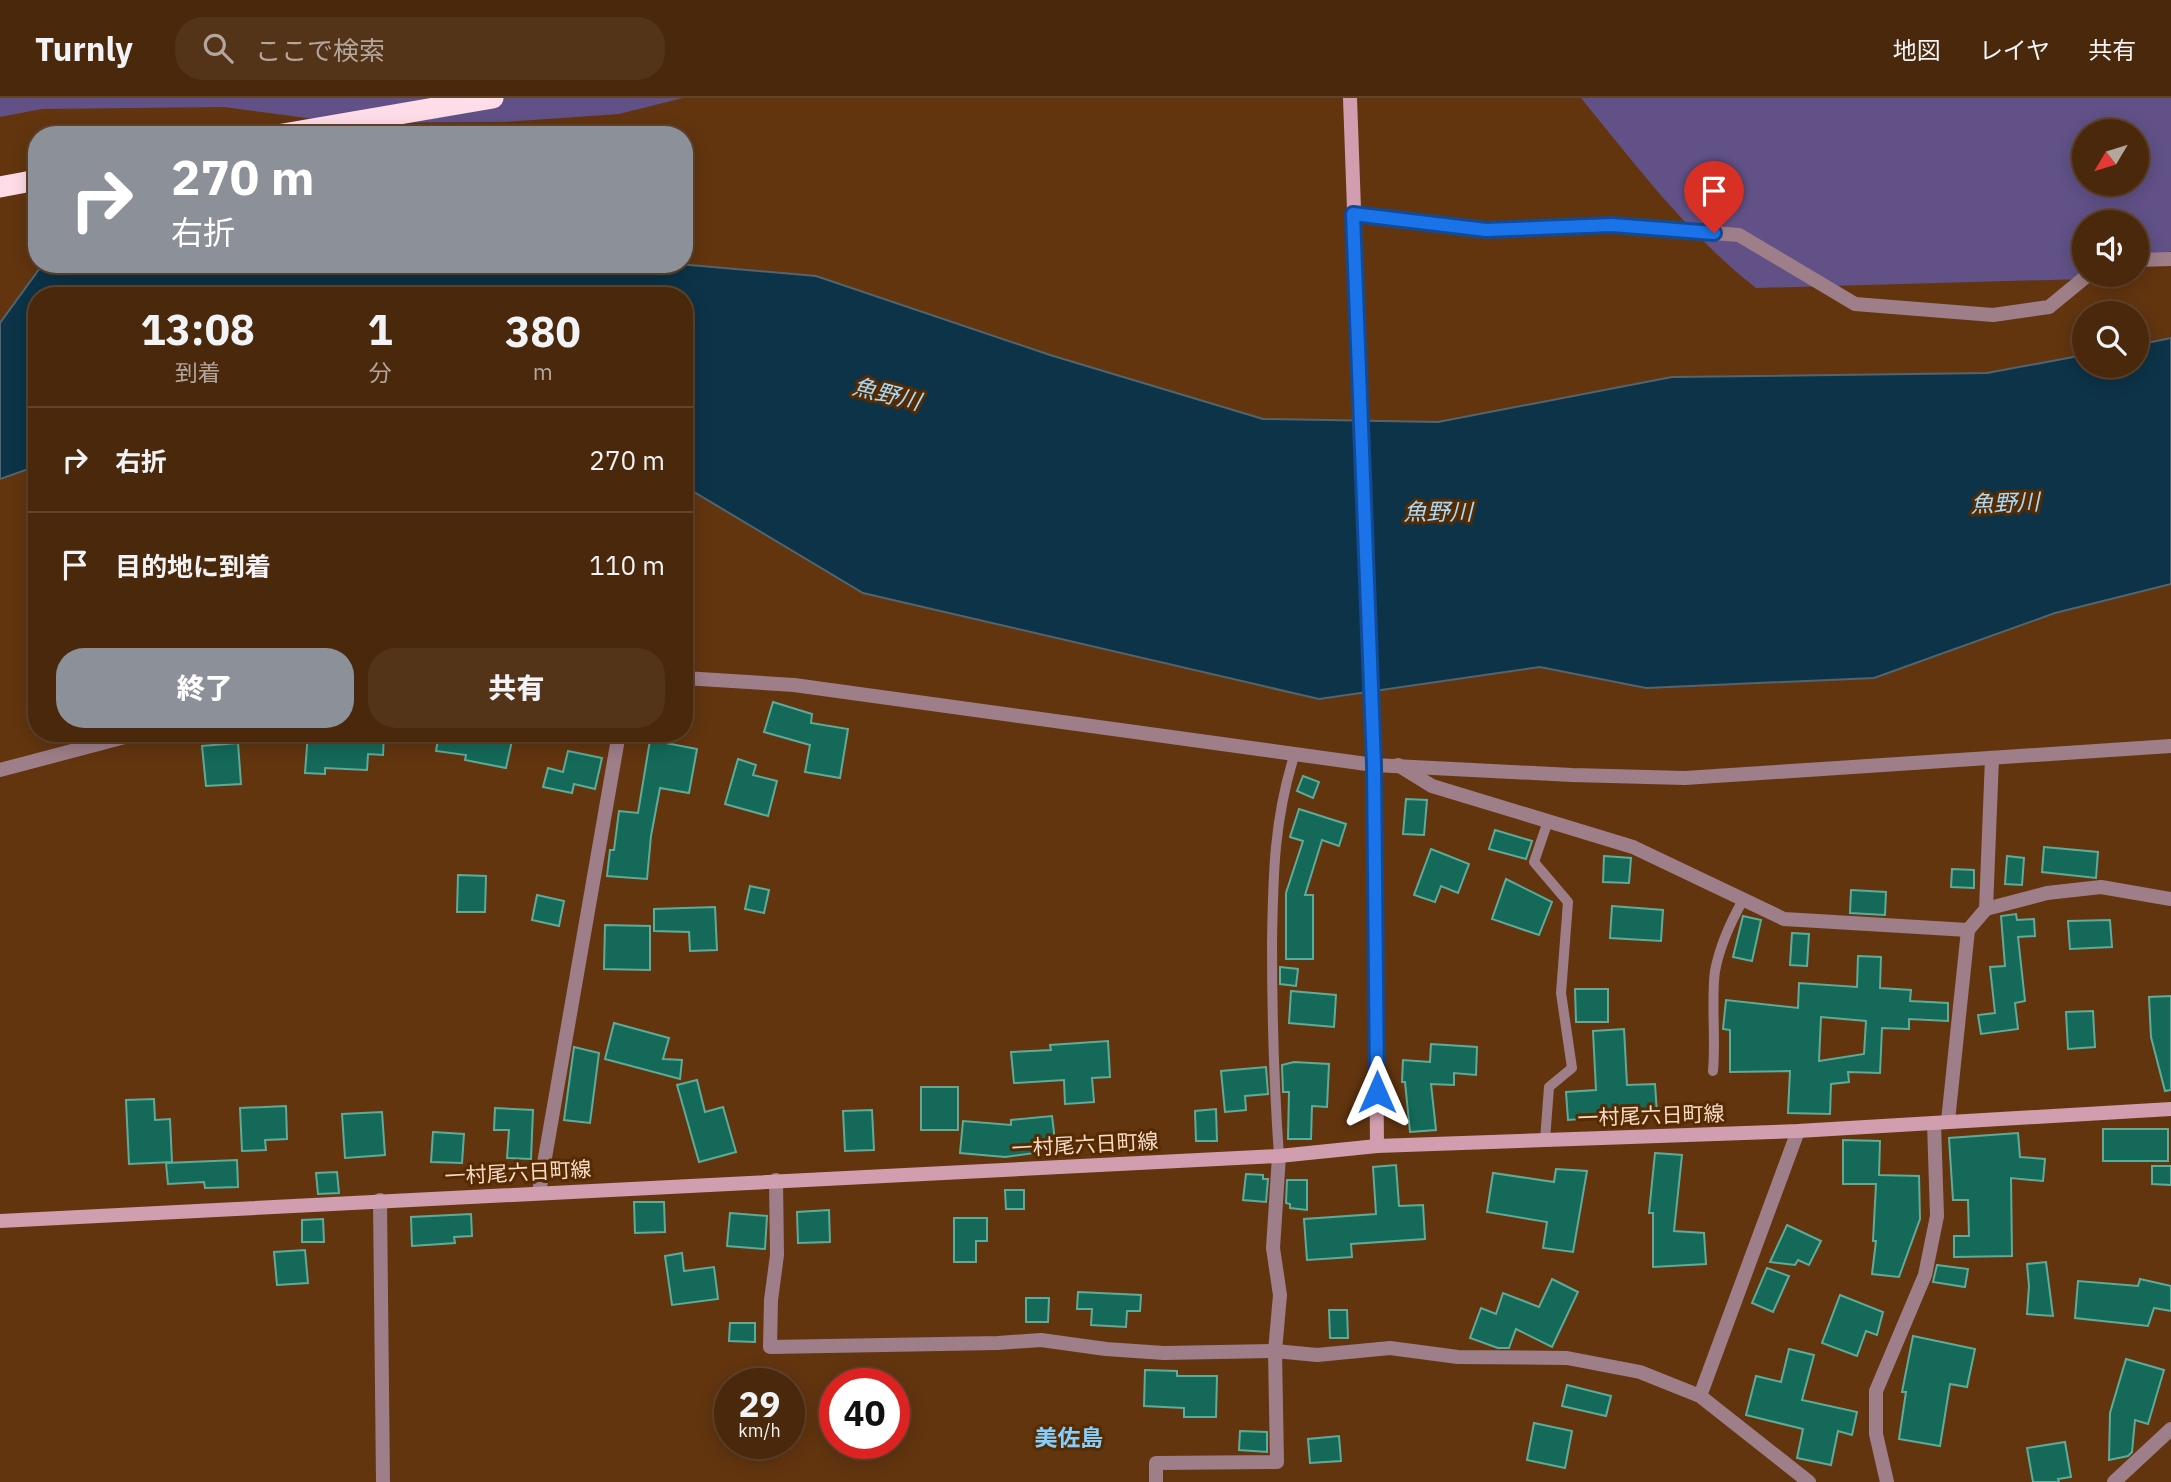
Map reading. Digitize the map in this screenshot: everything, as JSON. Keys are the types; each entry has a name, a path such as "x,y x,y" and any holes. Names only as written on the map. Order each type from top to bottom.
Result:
{"highway":[{"path":"330,126 493,98"},
{"path":"0,187 28,182"}],"main road":[{"path":"1350,98 1374,765 1377,1146"},
{"name":"一村尾六日町線","path":"0,1221 1279,1156 1377,1146 1798,1131 2171,1109"}],"street":[{"path":"1353,214 1486,230 1612,225 1740,235 1856,304 1993,315 2049,307 2073,287"},
{"path":"2149,260 2171,259"},
{"path":"693,679 794,685 1374,765 1396,764 1572,775 1685,778 2171,746"},
{"path":"0,770 106,742"},
{"path":"539,1192 617,742"},
{"path":"1986,909 1992,758"},
{"path":"1396,764 1432,786 1633,847 1784,919 1968,930"},
{"path":"1887,1482 1876,1434 1876,1391 1925,1275 1937,1216 1941,1122 1968,930 1986,909 2047,893 2101,887 2171,899"},
{"path":"1700,1396 1798,1131"},
{"path":"1156,1482 1156,1464 1277,1462 1275,1351 1280,1295 1273,1248 1279,1156"},
{"path":"776,1180 777,1255 771,1300 770,1347 1041,1340 1106,1349 1164,1353 1275,1351 1317,1355 1390,1348 1458,1357 1567,1358 1640,1372 1700,1396 1808,1482"},
{"path":"380,1200 383,1482"},
{"path":"2114,1482 2171,1429"}],"lane":[{"path":"1279,1156 1271,1036 1273,855 1281,797 1295,753"},
{"path":"1545,1140 1549,1087 1572,1068 1561,993 1568,902 1534,863 1548,821"},
{"path":"1713,1071 1716,1036 1715,974 1725,932 1743,900"}],"shaded area":[{"path":"0,98 683,98 619,114 503,122 343,123 224,107 42,109 0,117"},
{"path":"1581,98 2171,98 2171,251 2149,263 2149,210 2072,210 2072,279 1756,288 1685,222"}],"water":[{"name":"魚野川","path":"693,265 816,276 1050,355 1263,419 1438,422 1672,377 1987,373 2072,357 2072,378 2149,378 2149,343 2171,338 2171,584 2055,613 1874,678 1646,688 1540,667 1319,699 863,593 693,491 693,287 28,287 28,469 0,479 0,323 36,273 693,273"}],"building":[{"path":"773,702 812,714 811,723 848,729 840,778 805,772 810,745 764,732"},
{"path":"307,742 384,742 383,755 368,754 367,770 325,768 325,774 305,773"},
{"path":"438,742 512,742 506,768 465,760 466,755 436,751"},
{"path":"650,742 697,749 689,793 660,788 651,836 647,879 607,876 610,850 614,850 619,811 638,813"},
{"path":"238,743 241,784 206,786 202,746"},
{"path":"568,751 602,758 595,789 574,784 572,793 543,787 548,768 563,772"},
{"path":"738,759 756,765 753,775 777,781 768,816 725,804"},
{"path":"1303,776 1319,782 1313,798 1297,791"},
{"path":"1406,799 1427,800 1424,835 1403,834"},
{"path":"1299,809 1346,824 1339,846 1322,840 1305,895 1313,895 1313,959 1286,959 1286,893 1303,841 1290,837"},
{"path":"1495,830 1532,841 1526,859 1489,849"},
{"path":"2044,847 2098,852 2096,878 2042,872"},
{"path":"1431,849 1469,864 1458,893 1441,886 1435,902 1414,895"},
{"path":"1604,856 1631,858 1629,883 1603,882"},
{"path":"2007,856 2024,858 2022,885 2005,884"},
{"path":"1952,869 1974,870 1974,888 1951,887"},
{"path":"458,875 486,876 485,912 457,912"},
{"path":"1506,879 1552,902 1539,935 1492,919"},
{"path":"750,886 769,890 764,913 745,909"},
{"path":"1851,890 1886,892 1885,915 1850,913"},
{"path":"537,895 564,901 559,926 532,920"},
{"path":"1612,906 1663,910 1661,941 1610,938"},
{"path":"715,907 717,950 690,951 689,932 654,931 654,909"},
{"path":"2016,914 2017,920 2034,919 2035,936 2018,937 2025,1001 2015,1003 2018,1029 1981,1034 1978,1015 1995,1013 1990,967 2005,966 2001,916"},
{"path":"1743,916 1761,920 1752,961 1733,957"},
{"path":"2110,920 2112,947 2070,949 2068,921"},
{"path":"605,925 650,926 650,970 604,969"},
{"path":"1792,933 1809,934 1807,966 1790,965"},
{"path":"1858,956 1881,957 1880,988 1911,990 1910,1001 1948,1003 1948,1021 1909,1019 1909,1029 1882,1028 1880,1073 1848,1072 1849,1082 1831,1084 1830,1114 1788,1113 1790,1071 1730,1072 1730,1030 1723,1029 1726,1000 1798,1008 1799,983 1857,987","holes":["1821,1017 1866,1021 1864,1054 1819,1061"]},
{"path":"1280,967 1298,969 1296,986 1280,984"},
{"path":"1575,989 1608,989 1608,1022 1576,1022"},
{"path":"1291,991 1336,995 1334,1027 1289,1023"},
{"path":"2171,996 2171,1090 2165,1091 2151,1037 2149,997"},
{"path":"2093,1011 2095,1047 2068,1049 2066,1012"},
{"path":"614,1023 669,1038 663,1059 682,1060 680,1079 605,1059"},
{"path":"1624,1029 1627,1085 1655,1084 1657,1113 1568,1120 1566,1092 1596,1090 1593,1031"},
{"path":"1108,1041 1110,1077 1092,1078 1094,1102 1065,1104 1064,1080 1014,1083 1011,1052 1051,1050 1050,1045"},
{"path":"1431,1044 1477,1047 1476,1075 1454,1073 1454,1085 1431,1084 1436,1130 1410,1132 1405,1082 1402,1082 1403,1060 1430,1062"},
{"path":"574,1047 599,1053 590,1123 564,1120"},
{"path":"1294,1062 1329,1064 1327,1107 1312,1106 1311,1139 1288,1139 1289,1092 1283,1092 1282,1065"},
{"path":"1266,1067 1268,1094 1245,1096 1246,1110 1225,1112 1221,1071"},
{"path":"697,1080 705,1112 723,1107 736,1152 699,1162 677,1085"},
{"path":"921,1087 958,1087 958,1130 921,1130"},
{"path":"154,1099 155,1120 170,1119 172,1162 129,1164 126,1100"},
{"path":"286,1106 287,1139 265,1140 266,1150 242,1151 240,1108"},
{"path":"495,1108 533,1110 531,1159 507,1158 509,1130 494,1130"},
{"path":"1216,1109 1217,1141 1196,1141 1195,1111"},
{"path":"872,1110 874,1150 845,1151 843,1111"},
{"path":"382,1112 385,1155 345,1158 342,1114"},
{"path":"1052,1116 1055,1141 1034,1144 1035,1153 1005,1157 960,1153 963,1121 1011,1125 1011,1120"},
{"path":"2103,1129 2168,1129 2168,1161 2103,1161"},
{"path":"433,1132 464,1134 462,1163 431,1162"},
{"path":"2018,1133 2020,1157 2045,1159 2043,1181 2011,1178 2012,1256 1954,1257 1954,1236 1969,1236 1968,1200 1953,1200 1949,1138"},
{"path":"1843,1140 1880,1141 1879,1175 1919,1176 1920,1219 1899,1277 1872,1274 1876,1241 1873,1241 1876,1184 1843,1184"},
{"path":"1655,1153 1682,1155 1674,1231 1704,1233 1706,1264 1653,1267 1653,1213 1649,1213"},
{"path":"237,1160 238,1187 205,1188 204,1182 168,1184 166,1163"},
{"path":"1396,1165 1399,1206 1423,1205 1425,1239 1351,1244 1352,1257 1307,1260 1304,1219 1376,1214 1373,1167"},
{"path":"2152,1166 2171,1166 2171,1185 2152,1184"},
{"path":"1556,1169 1587,1171 1573,1252 1543,1248 1547,1222 1487,1212 1493,1173 1554,1182"},
{"path":"337,1172 339,1193 318,1194 316,1173"},
{"path":"1246,1174 1263,1175 1263,1179 1268,1179 1266,1202 1243,1200"},
{"path":"1287,1180 1307,1180 1307,1210 1290,1208 1290,1204 1286,1203"},
{"path":"1005,1190 1024,1190 1024,1209 1006,1209"},
{"path":"634,1202 664,1202 665,1232 635,1233"},
{"path":"829,1210 830,1242 798,1243 797,1212"},
{"path":"730,1213 767,1216 765,1249 727,1246"},
{"path":"471,1214 472,1236 454,1237 455,1243 412,1246 411,1217"},
{"path":"954,1218 987,1218 987,1241 976,1241 976,1262 954,1262"},
{"path":"323,1219 324,1242 302,1242 302,1220"},
{"path":"1787,1225 1821,1241 1809,1265 1798,1260 1795,1265 1770,1262"},
{"path":"305,1250 308,1283 277,1285 274,1252"},
{"path":"682,1253 684,1271 714,1267 718,1299 672,1305 665,1256"},
{"path":"2046,1262 2053,1316 2027,1314 2027,1264"},
{"path":"1937,1265 1968,1269 1965,1287 1933,1282"},
{"path":"1767,1268 1789,1276 1773,1312 1752,1303"},
{"path":"1552,1279 1578,1292 1552,1347 1516,1329 1509,1348 1498,1348 1470,1338 1481,1308 1496,1314 1503,1293 1539,1307"},
{"path":"2140,1279 2171,1286 2171,1311 2154,1308 2148,1326 2075,1318 2078,1281 2138,1286"},
{"path":"1078,1292 1141,1295 1140,1311 1127,1311 1126,1327 1091,1325 1092,1309 1077,1309"},
{"path":"1840,1295 1883,1312 1877,1335 1866,1331 1857,1356 1822,1343"},
{"path":"1026,1298 1049,1298 1048,1322 1026,1322"},
{"path":"1329,1310 1347,1310 1348,1338 1330,1338"},
{"path":"730,1323 755,1323 755,1342 729,1341"},
{"path":"1913,1336 1975,1349 1967,1387 1950,1384 1940,1446 1899,1439 1906,1392 1902,1392"},
{"path":"1789,1349 1814,1355 1802,1400 1857,1412 1852,1435 1838,1431 1831,1465 1797,1458 1803,1429 1746,1415 1756,1376 1781,1382"},
{"path":"2126,1359 2164,1370 2148,1424 2135,1420 2132,1452 2128,1456 2109,1460 2110,1413"},
{"path":"1145,1370 1177,1371 1177,1376 1217,1376 1216,1417 1184,1417 1184,1408 1144,1406"},
{"path":"1567,1385 1611,1396 1606,1416 1562,1406"},
{"path":"1534,1423 1572,1431 1565,1468 1527,1460"},
{"path":"1240,1431 1267,1432 1267,1452 1239,1450"},
{"path":"1339,1436 1341,1461 1310,1463 1308,1439"},
{"path":"2065,1442 2071,1477 2058,1479 2059,1482 2033,1482 2027,1448"}],"district":[{"name":"美佐島","path":"1069,1437"}],"route":[{"path":"1377,1092 1374,765 1353,214 1486,230 1612,225 1714,233"}]}
